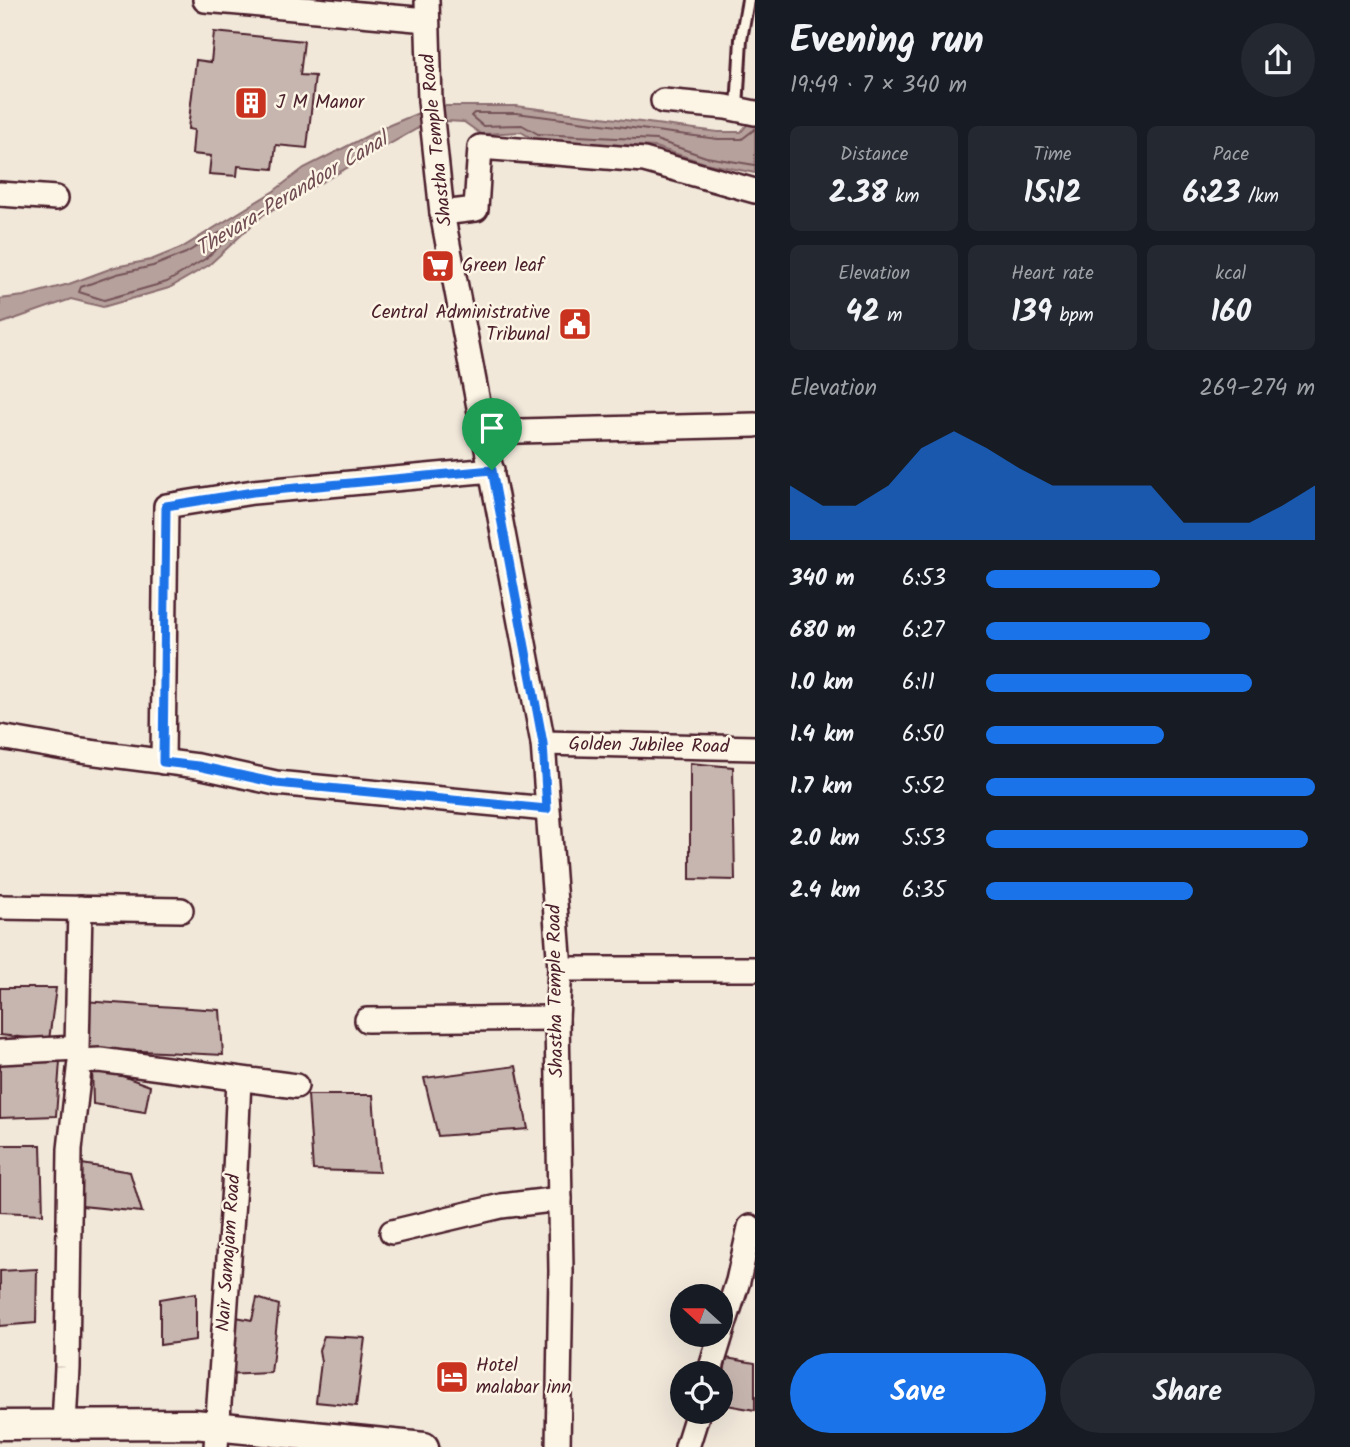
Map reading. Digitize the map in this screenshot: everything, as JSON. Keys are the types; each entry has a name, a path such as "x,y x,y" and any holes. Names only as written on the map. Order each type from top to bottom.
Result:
{"street":[{"path":"205,0 427,10"},
{"name":"Shastha Temple Road","path":"427,10 430,101 442,213 543,743 560,969 557,1018 560,1199 558,1447"},
{"path":"663,101 746,111"},
{"path":"442,213 476,209 480,147 643,160 755,191"},
{"path":"0,194 56,198"},
{"path":"485,432 755,425"},
{"path":"163,762 166,506 253,492 492,470"},
{"path":"0,737 81,751 198,766 276,783 547,809"},
{"name":"Golden Jubilee Road","path":"543,743 755,748"},
{"path":"0,907 181,910"},
{"path":"0,1052 77,1048 80,908"},
{"path":"560,969 755,969"},
{"path":"367,1020 557,1018"},
{"path":"64,1424 68,1367 70,1149 80,1061 100,1060 296,1086"},
{"name":"Nair Samajam Road","path":"216,1437 239,1079"},
{"path":"392,1232 501,1206 560,1199"},
{"path":"733,1308 747,1276 750,1227"},
{"path":"0,1425 64,1424 216,1437 424,1447"},
{"path":"687,1447 694,1424"}],"lane":[{"path":"746,111 741,39 748,0"}],"water":[{"name":"Thevara-Perandoor Canal","path":"444,106 516,106 718,132 741,132 750,121 755,122 755,173 705,163 655,147 535,140 521,132 481,134 464,122 445,121 422,126 263,215 209,265 169,288 103,307 71,299 0,324 0,299 24,296 69,284 115,267 151,260 183,247 274,191 304,168 385,127"}],"building":[{"name":"J M Manor","path":"214,32 304,41 300,75 315,76 307,148 276,145 273,169 238,166 237,176 209,174 211,156 192,154 194,130 188,129 196,60 211,62"},
{"path":"690,763 733,767 735,880 690,879"},
{"path":"0,988 56,988 49,1040 0,1035"},
{"path":"82,1001 220,1010 223,1055 80,1048"},
{"path":"60,1061 56,1116 0,1118 0,1062"},
{"path":"92,1065 150,1086 145,1112 93,1104"},
{"path":"516,1066 528,1129 438,1136 424,1078"},
{"path":"308,1095 373,1095 379,1172 313,1170"},
{"path":"0,1145 41,1145 43,1214 0,1212"},
{"path":"76,1163 130,1172 142,1212 72,1205"},
{"path":"37,1269 36,1323 0,1326 0,1271"},
{"path":"196,1293 196,1340 160,1345 160,1299"},
{"path":"257,1298 279,1305 271,1373 223,1375 231,1316 252,1320"},
{"path":"324,1336 365,1338 356,1406 316,1402 321,1362 319,1350"},
{"path":"726,1358 755,1363 755,1410 733,1406 733,1361 726,1361"}],"place":[{"name":"J M Manor","path":"251,103"},
{"name":"Green leaf","path":"438,266"},
{"name":"Central Administrative Tribunal","path":"575,324"},
{"name":"Hotel malabar inn","path":"452,1377"}],"route":[{"path":"492,470 543,743 547,809 276,783 198,766 163,762 166,506 253,492 492,470"}]}
